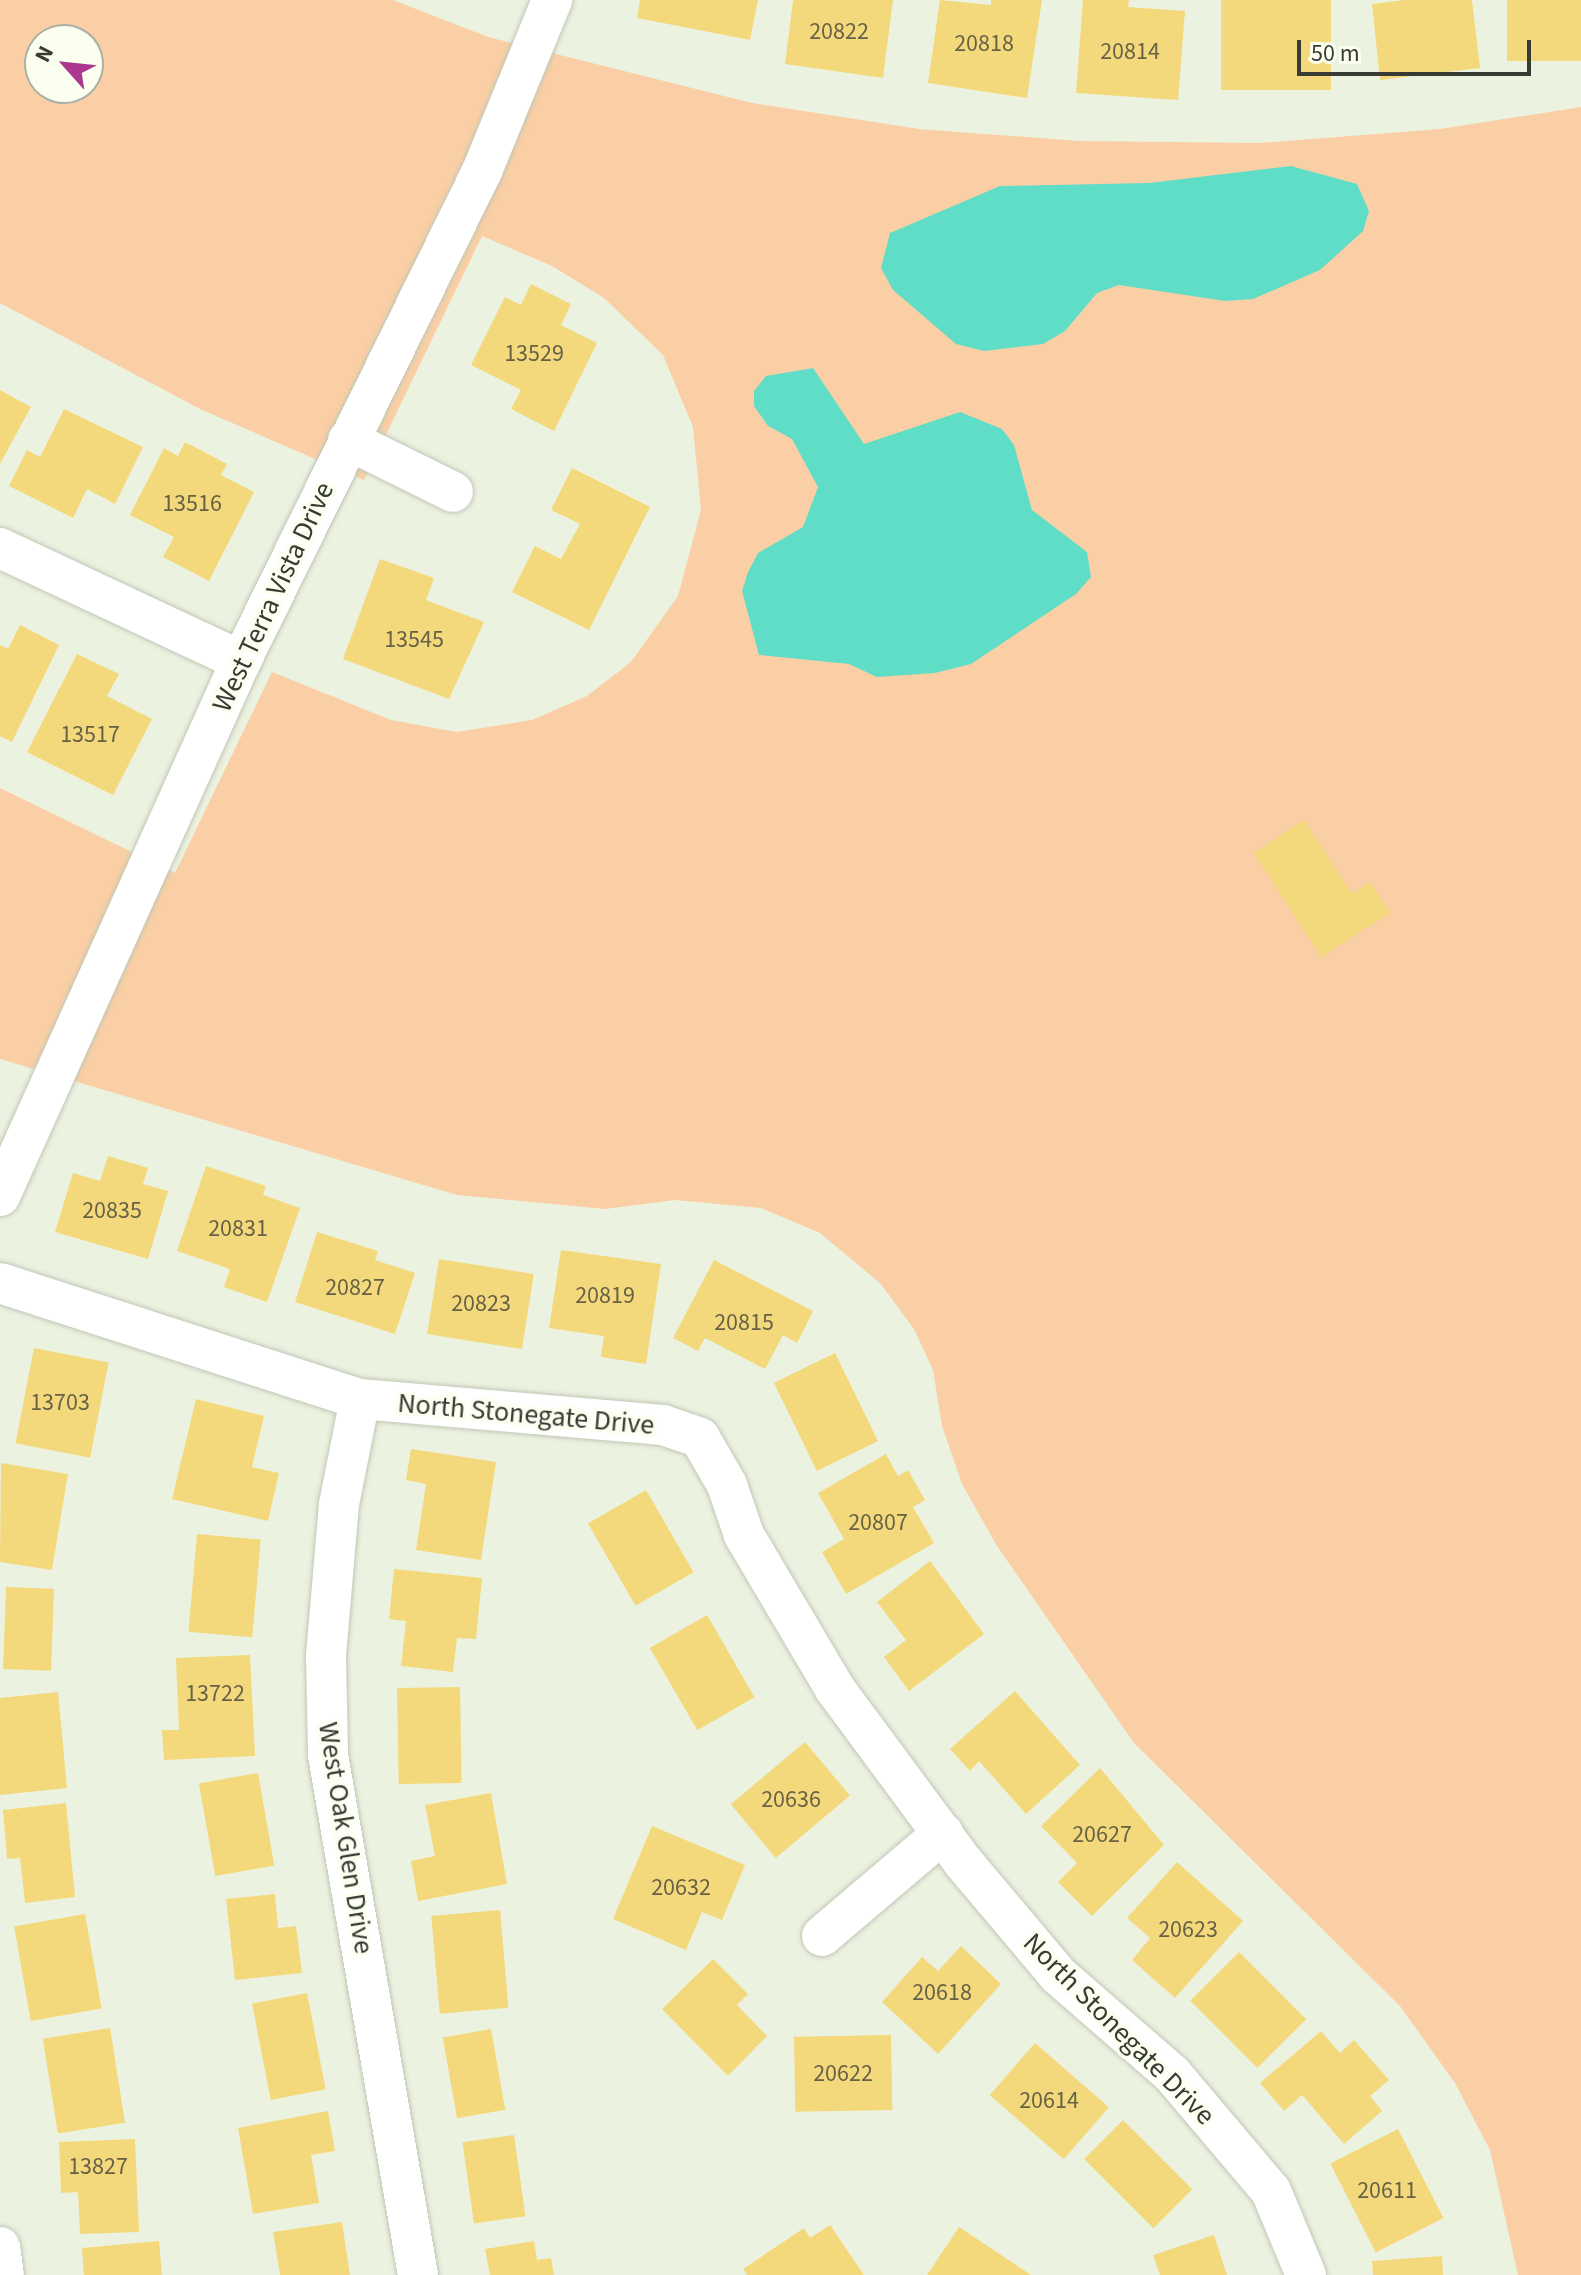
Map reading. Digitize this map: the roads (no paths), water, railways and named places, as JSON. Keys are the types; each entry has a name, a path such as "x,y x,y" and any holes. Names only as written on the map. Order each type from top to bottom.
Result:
{"street":[{"name":"West Terra Vista Drive","path":"0,1196 241,661 482,171 552,0"},
{"path":"348,440 453,492"},
{"path":"0,548 241,661"},
{"name":"North Stonegate Drive","path":"0,1283 360,1399 663,1425 700,1438 727,1485 744,1535 835,1689 943,1833 1058,1975 1172,2074 1271,2191 1306,2275"},
{"name":"West Oak Glen Drive","path":"360,1399 336,1535 326,1656 328,1755 418,2275"},
{"path":"822,1936 943,1833"},
{"path":"0,2247 4,2275"}],"water":[{"path":"1291,166 1357,184 1369,211 1363,231 1320,270 1253,299 1225,301 1119,285 1097,293 1065,331 1043,344 984,351 956,344 893,290 881,268 890,233 1000,186 1149,183"},
{"path":"813,368 864,444 960,412 1002,429 1014,445 1032,510 1087,552 1091,577 1076,594 971,664 935,673 877,677 849,664 759,655 742,591 748,572 758,553 803,527 818,487 792,439 768,426 754,406 754,391 766,376"}]}
